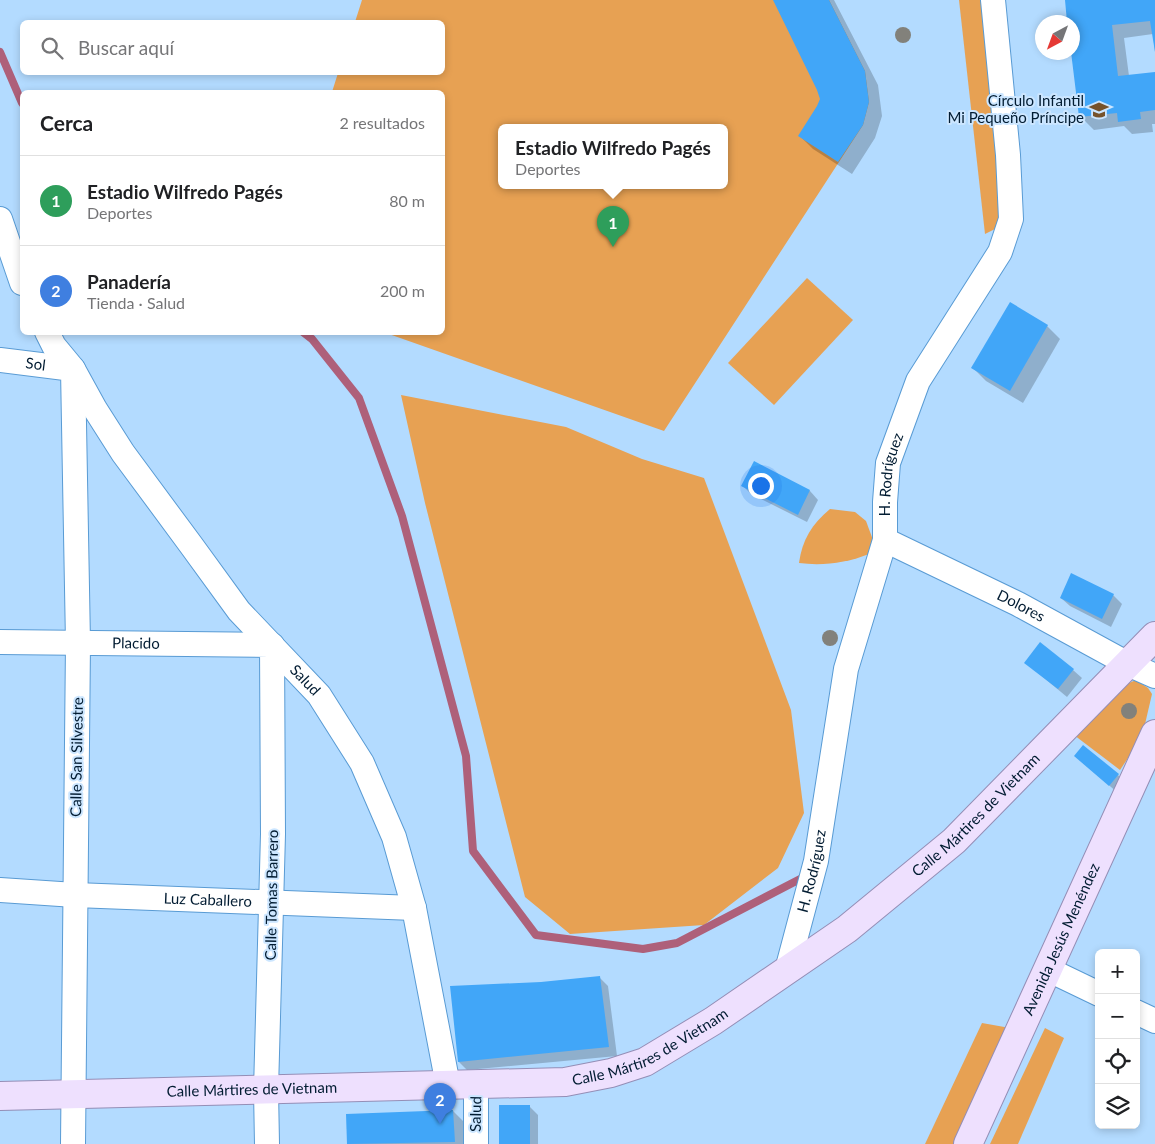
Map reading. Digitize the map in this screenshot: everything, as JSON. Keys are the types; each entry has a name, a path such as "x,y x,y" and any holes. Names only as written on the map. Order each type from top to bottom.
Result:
{"main road":[{"name":"Calle Mártires de Vietnam","path":"0,1096 565,1082 611,1073 645,1062 713,1021 847,929 954,841 1155,636"},
{"name":"Avenida Jesús Menéndez","path":"968,1144 1155,734"}],"street":[{"name":"H. Rodríguez","path":"787,970 816,861 846,669 885,540 888,463 918,381 1000,252 1011,218 1008,155 993,0"},
{"path":"0,218 20,277"},
{"name":"Salud","path":"48,335 54,346 72,369 123,453 240,612 319,695 362,763 394,837 414,908 448,1085"},
{"name":"Sol","path":"0,360 72,369"},
{"name":"Calle San Silvestre","path":"72,369 78,643 73,1144"},
{"name":"Dolores","path":"885,540 1018,604 1128,664 1155,676"},
{"name":"Placido","path":"0,642 272,645"},
{"name":"Calle Tomas Barrero","path":"267,1144 266,1090 274,834 272,645"},
{"name":"Luz Caballero","path":"0,890 75,895 414,908"},
{"path":"1047,970 1095,992"},
{"path":"1140,1014 1155,1021"},
{"name":"Salud","path":"476,1084 476,1144"}],"shaded area":[{"path":"362,0 829,0 865,71 869,102 863,125 664,431 392,335 445,335 445,90 333,90 337,75 445,75 445,20 356,20"},
{"path":"959,0 986,0 1004,215 1001,226 985,234"},
{"path":"807,278 853,320 774,405 728,363"},
{"path":"401,395 566,427 642,459 704,478 791,710 804,813 778,868 704,925 570,934 525,897 425,503"},
{"path":"830,509 855,512 866,521 873,540 869,554 852,560 834,563 799,563 805,540 809,533"},
{"path":"1136,680 1148,688 1152,694 1142,737 1120,770 1074,735 1129,683"},
{"path":"982,1023 1010,1028 957,1144 925,1144"},
{"path":"1045,1028 1064,1038 1018,1144 990,1144"}],"building":[{"path":"773,0 829,0 865,71 869,102 863,125 838,162 798,136 820,99"},
{"path":"1065,0 1155,0 1155,52 1150,21 1112,25 1118,76 1155,72 1155,110 1140,112 1141,119 1118,122 1117,113 1079,117 1072,60 1080,60 1080,15 1066,15"},
{"path":"1010,302 1048,325 1010,391 971,368"},
{"path":"754,461 810,490 798,515 741,486"},
{"path":"1071,573 1114,594 1102,619 1060,598"},
{"path":"1040,642 1074,669 1058,689 1024,663"},
{"path":"1083,745 1119,774 1109,786 1074,756"},
{"path":"600,976 609,1047 458,1062 450,986 541,982"},
{"path":"499,1105 530,1105 530,1144 499,1144"},
{"path":"453,1110 455,1142 347,1144 346,1114"}],"waterway":[{"path":"0,52 20,98"},
{"path":"307,335 359,398 402,516 466,756 473,851 536,935 643,949 677,943 804,877"}],"place":[{"name":"Círculo Infantil Mi Pequeño Príncipe","path":"1099,110"},
{"name":"Estadio Wilfredo Pagés","path":"613,247"},
{"name":"Panadería","path":"440,1124"}]}
